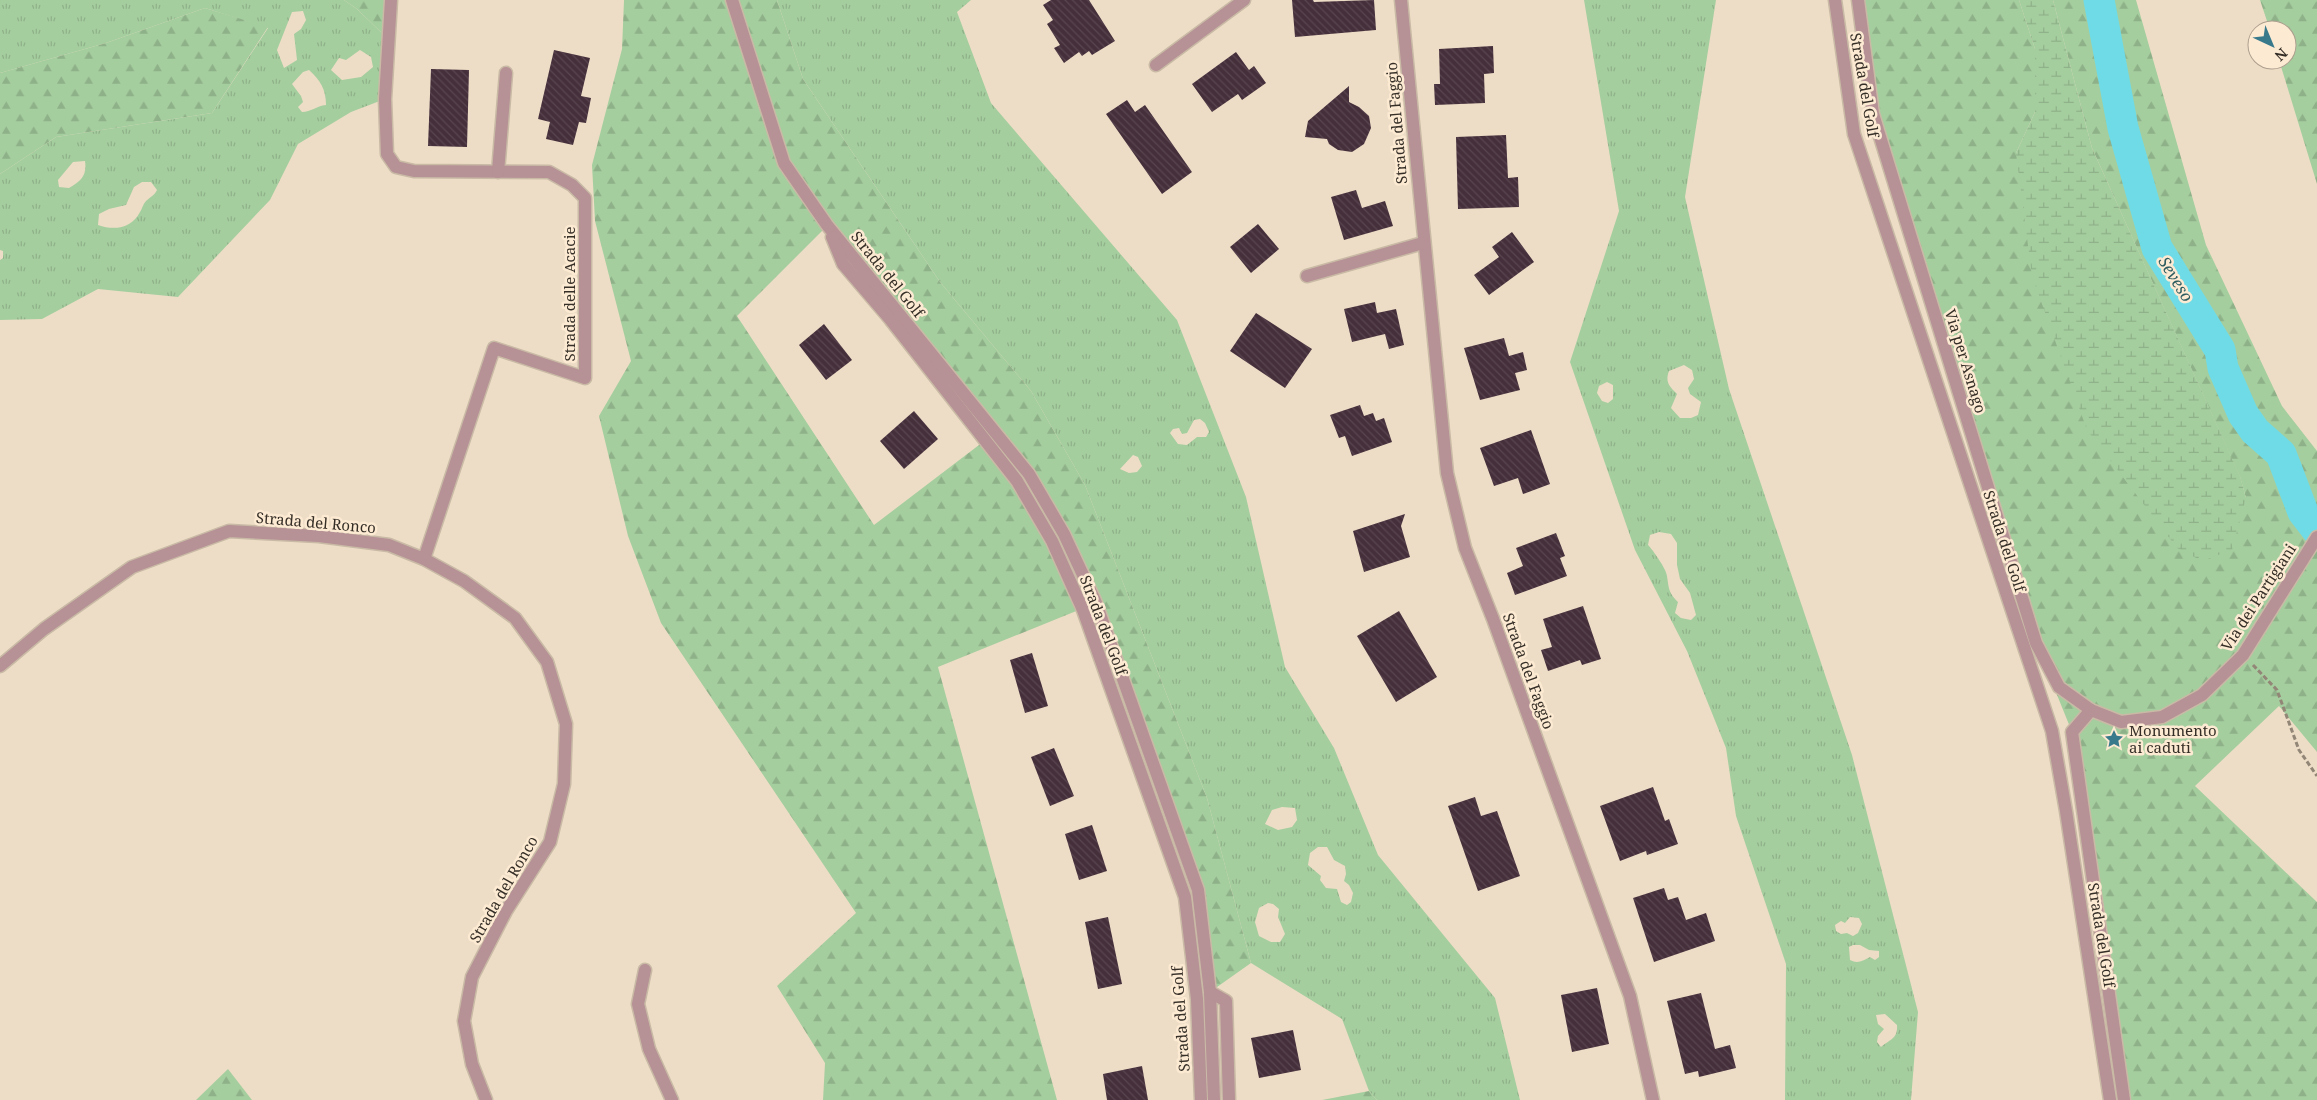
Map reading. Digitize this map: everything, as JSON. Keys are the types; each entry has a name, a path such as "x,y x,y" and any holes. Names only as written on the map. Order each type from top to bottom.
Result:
{"street":[{"name":"Strada delle Acacie","path":"391,0 386,73 387,154 396,167 414,171 549,172 572,185 585,198 585,378 494,348 424,559"},
{"name":"Strada del Golf","path":"732,0 784,163 827,225 1030,474 1064,534 1096,603 1198,890 1210,992 1214,1100"},
{"path":"1156,65 1244,0"},
{"name":"Strada del Faggio","path":"1401,0 1423,242 1447,473 1465,548 1493,619 1630,996 1653,1100"},
{"name":"Strada del Golf","path":"1835,0 1854,134 2052,731 2071,840 2110,1100"},
{"name":"Via per Asnago","path":"1858,0 1873,114 2036,642 2059,687 2091,710"},
{"path":"498,172 506,73"},
{"name":"Strada del Golf","path":"827,225 843,264 890,319 1017,480 1052,540 1083,610 1185,897 1198,999 1201,1100"},
{"path":"1307,276 1423,242"},
{"name":"Strada del Ronco","path":"0,666 44,629 132,567 228,531 319,536 389,545 424,559 464,582 515,618 547,662 566,724 564,784 550,842 506,911 472,977 464,1021 472,1064 486,1100"},
{"name":"Via dei Partigiani","path":"2091,710 2121,722 2162,717 2202,695 2243,655 2317,537"},
{"name":"Strada del Golf","path":"2091,710 2072,732 2124,1100"},
{"path":"645,970 638,1004 649,1049 672,1100"},
{"path":"1210,992 1226,1001 1229,1100"}],"path":[{"path":"2243,655 2277,690 2300,750 2317,776"}],"green space":[{"path":"0,0 344,0 357,9 387,38 385,99 351,112 298,144 270,200 178,297 98,289 42,319 0,320 0,260 3,258 3,251 0,250 0,174 56,137 212,113 268,28 205,8 106,43 0,73","holes":["303,11 306,20 301,29 294,34 297,60 284,68 277,50 292,12","360,50 371,57 373,67 361,77 342,80 331,70 339,58 346,60","309,70 319,81 324,90 326,105 302,112 298,107 303,102 292,84 303,72","85,161 84,174 77,183 69,188 59,187 58,180 73,162","142,182 151,182 157,190 145,202 137,217 128,225 117,228 98,225 99,214 109,209 126,205 134,187"]},
{"path":"344,0 391,0 387,38 357,9"},
{"path":"624,0 777,0 803,79 940,282 1031,391 1085,485 1207,798 1251,963 1210,992 1198,890 1096,603 938,667 1057,1100 823,1100 825,1063 777,986 856,913 661,623 628,536 599,416 631,361 595,221 592,165 622,49","holes":["827,226 996,432 874,525 737,316"]},
{"path":"777,0 971,0 957,12 991,103 1177,320 1246,497 1285,667 1334,748 1378,855 1495,998 1520,1100 1377,1100 1369,1091 1342,1019 1251,963 1207,798 1085,485 1031,391 940,282 803,79","holes":["1200,419 1205,423 1209,432 1206,437 1197,437 1187,445 1178,444 1170,433 1173,429 1179,428 1182,434 1187,433 1194,420","1133,455 1138,457 1142,466 1137,472 1129,473 1120,469","1282,807 1295,808 1297,820 1292,827 1278,830 1265,824 1272,810","1318,847 1327,847 1334,860 1345,866 1346,874 1344,881 1349,885 1353,893 1351,902 1347,905 1341,902 1337,889 1326,888 1320,880 1321,876 1308,865 1310,853","1268,903 1273,904 1279,909 1278,917 1285,934 1280,942 1271,942 1259,936 1255,922 1259,908"]},
{"path":"1584,0 1716,0 1685,197 1729,389 1852,755 1918,1012 1911,1100 1785,1100 1786,964 1736,816 1726,748 1687,651 1635,550 1570,362 1619,211","holes":["1684,365 1692,370 1694,379 1688,388 1690,394 1701,402 1698,415 1691,418 1680,418 1671,408 1677,394 1669,384 1667,378 1669,371","1607,382 1613,385 1613,399 1608,403 1602,401 1597,393 1599,386","1659,532 1671,534 1677,543 1677,565 1680,579 1690,593 1696,615 1691,620 1681,618 1675,613 1678,602 1670,590 1665,569 1648,545 1650,535","1850,917 1859,918 1862,924 1858,933 1853,936 1836,931 1835,925 1841,921 1845,923","1853,945 1860,945 1869,950 1879,951 1879,957 1875,960 1870,957 1858,962 1850,960 1849,947","1885,1014 1897,1025 1895,1036 1881,1047 1877,1042 1878,1036 1884,1029 1878,1024 1876,1015"]},
{"path":"1856,0 2019,0 2035,49 2035,112 2016,153 2246,498 2240,477 2092,148 2053,0 2136,0 2206,245 2282,406 2317,451 2317,752 2279,706 2195,786 2317,902 2317,1100 2124,1100 2072,732 2036,643 1873,114"},
{"path":"2019,0 2053,0 2092,148 2240,476 2246,498 2232,550 2202,561 2177,548 2087,430 2032,276 2016,153 2035,112 2035,49"},
{"path":"2260,0 2317,0 2317,184 2282,70 2297,70 2297,20 2267,20"},
{"path":"205,8 268,27 212,113 56,137 0,174 0,73 106,43"},
{"path":"228,1069 252,1100 196,1100"},
{"path":"1369,1091 1377,1100 1322,1100"}],"building":[{"path":"1051,0 1089,0 1115,41 1092,55 1089,51 1082,56 1079,52 1064,63 1054,48 1060,45 1047,24 1053,20 1043,5"},
{"path":"1292,0 1313,0 1314,2 1374,0 1376,30 1295,37"},
{"path":"1493,46 1494,73 1484,74 1485,103 1435,105 1434,84 1440,84 1439,49"},
{"path":"554,50 590,58 581,96 591,98 586,123 579,122 573,145 546,139 550,122 538,119"},
{"path":"1236,52 1249,70 1254,66 1266,83 1242,100 1238,94 1212,112 1192,84"},
{"path":"431,69 469,70 467,147 428,146"},
{"path":"1349,86 1349,102 1359,107 1369,116 1371,128 1364,144 1352,152 1338,150 1329,144 1327,139 1305,137 1308,121"},
{"path":"1127,100 1135,112 1145,105 1192,172 1162,194 1106,114"},
{"path":"1506,135 1508,178 1518,177 1519,207 1458,209 1456,137"},
{"path":"1356,190 1362,208 1385,201 1393,226 1344,240 1331,197"},
{"path":"1258,224 1279,249 1251,273 1230,247"},
{"path":"1512,232 1534,262 1489,295 1474,275 1499,257 1492,247"},
{"path":"1375,302 1377,313 1396,309 1404,345 1389,349 1385,334 1352,342 1344,309"},
{"path":"1256,313 1312,349 1285,388 1230,351"},
{"path":"824,324 852,360 826,380 799,345"},
{"path":"1504,338 1509,356 1523,352 1527,370 1515,373 1520,390 1480,400 1464,348"},
{"path":"1360,405 1364,416 1373,413 1376,421 1384,418 1392,442 1352,456 1345,436 1339,438 1330,415"},
{"path":"914,411 938,439 904,469 880,441"},
{"path":"1531,430 1550,484 1523,494 1518,478 1494,486 1480,448"},
{"path":"1405,514 1401,526 1410,557 1364,572 1353,531"},
{"path":"1556,533 1565,556 1560,558 1567,576 1515,595 1507,573 1523,566 1516,548"},
{"path":"1583,606 1601,659 1582,665 1580,660 1548,671 1541,650 1552,647 1543,619"},
{"path":"1399,611 1437,677 1396,702 1357,636"},
{"path":"1032,653 1048,706 1025,713 1010,660"},
{"path":"1054,748 1074,796 1050,806 1031,757"},
{"path":"1653,787 1665,821 1669,819 1678,844 1647,855 1646,851 1620,861 1600,806"},
{"path":"1475,797 1481,816 1497,811 1520,876 1478,891 1448,806"},
{"path":"1092,825 1107,871 1079,880 1065,834"},
{"path":"1664,888 1668,900 1678,897 1686,920 1706,913 1715,941 1654,962 1633,898"},
{"path":"1108,917 1122,984 1098,989 1085,922"},
{"path":"1597,988 1609,1044 1572,1052 1561,995"},
{"path":"1701,993 1715,1049 1730,1045 1736,1068 1699,1077 1698,1071 1685,1074 1667,1001"},
{"path":"1293,1030 1301,1070 1259,1078 1251,1038"},
{"path":"1142,1066 1148,1100 1107,1100 1103,1074"}],"waterway":[{"name":"Seveso","path":"2099,0 2123,128 2157,248 2220,350 2223,368 2243,414 2255,431 2281,454 2303,512 2317,530"}],"place":[{"name":"Monumento ai caduti","path":"2114,739"}]}
